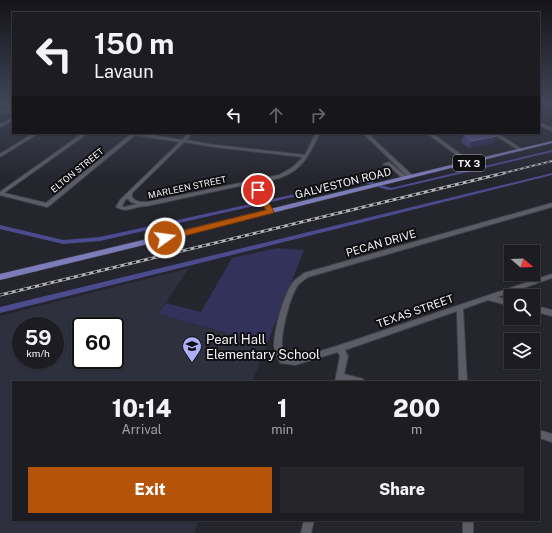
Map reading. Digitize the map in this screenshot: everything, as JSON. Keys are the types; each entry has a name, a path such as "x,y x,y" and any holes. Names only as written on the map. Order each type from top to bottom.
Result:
{"main road":[{"name":"GALVESTON ROAD","path":"0,277 268,209 365,188 552,142"}],"street":[{"path":"0,156 35,134"},
{"path":"0,194 85,134"},
{"name":"ELTON STREET","path":"0,194 47,205 133,134"},
{"path":"139,134 183,142 306,156"},
{"path":"148,204 124,209 119,207 122,201 190,134"},
{"name":"MARLEEN STREET","path":"130,194 129,197 132,201 138,204 148,204 280,176 294,170 302,164 317,134"},
{"path":"366,134 407,177"},
{"path":"429,134 469,162"},
{"path":"496,134 521,150"},
{"path":"385,164 389,163 407,177"},
{"path":"254,181 268,209"},
{"name":"PECAN DRIVE","path":"283,361 277,345 279,331 288,302 297,283 306,274 552,205"},
{"name":"TEXAS STREET","path":"283,361 295,362 340,348 552,276"},
{"path":"488,298 504,301"},
{"path":"460,308 463,381"},
{"path":"540,310 552,313"},
{"path":"340,348 344,356 339,379 353,381"},
{"path":"540,434 552,438"},
{"path":"306,533 309,521"},
{"path":"468,521 468,533"}],"shaded area":[{"path":"277,248 304,250 267,344 158,314 166,303 201,312 232,258"},
{"path":"189,268 158,314 267,344 252,381 12,381 12,521 199,521 194,533 0,533 0,316"}],"building":[{"path":"494,134 497,136 472,141 464,135"}],"waterway":[{"path":"0,227 63,242 100,239 359,181 391,189 552,151"},
{"path":"0,310 552,174"}],"railway":[{"path":"504,173 552,161"},
{"path":"0,295 504,173"},
{"path":"500,174 504,173"}],"place":[{"name":"Pearl Hall Elementary School","path":"192,363"}],"route":[{"path":"165,238 270,212 258,190"}]}
